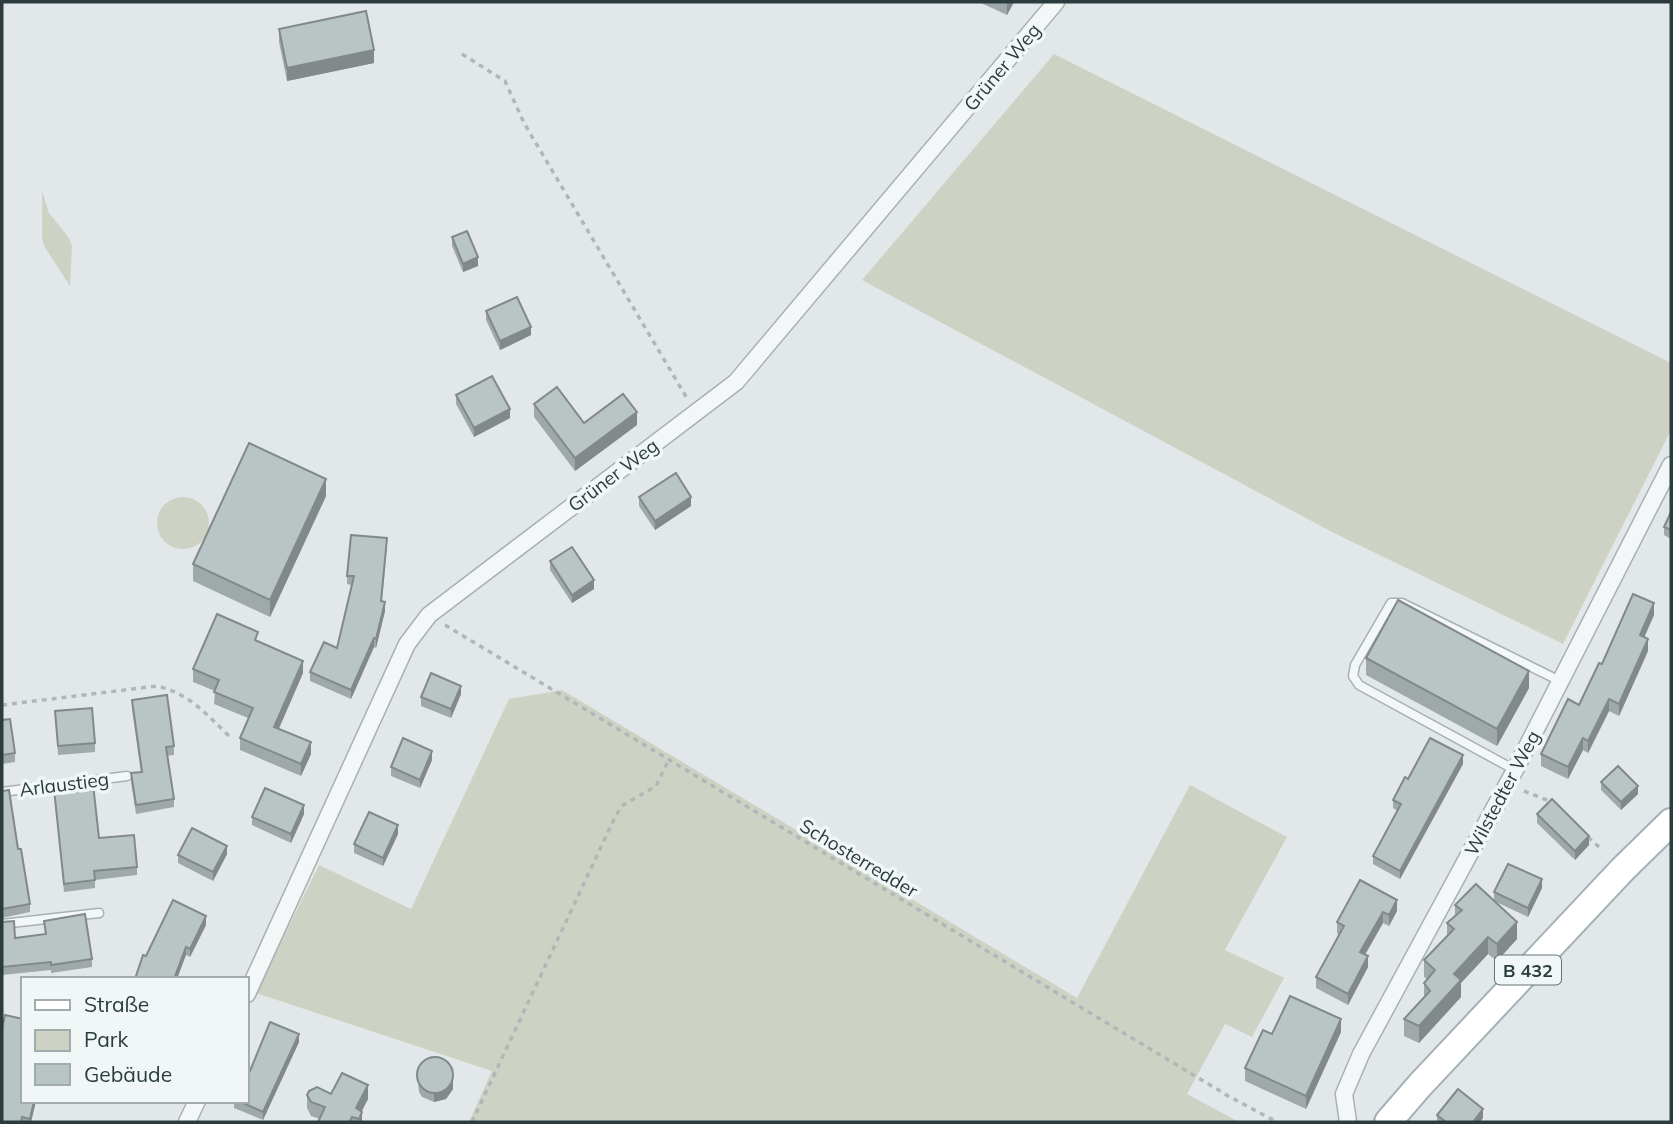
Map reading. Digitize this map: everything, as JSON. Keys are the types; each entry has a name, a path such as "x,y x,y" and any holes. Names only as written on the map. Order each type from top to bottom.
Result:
{"main road":[{"name":"B 432","path":"1388,1122 1605,888 1671,822"}],"street":[{"name":"Grüner Weg","path":"248,992 407,644 429,615 736,382 1056,2"},
{"name":"Wilstedter Weg","path":"1348,1122 1344,1094 1361,1054 1511,777 1671,465"},
{"path":"187,1122 196,1103"}],"lane":[{"path":"1511,777 1359,685 1353,676 1355,665 1391,603 1402,603 1560,681"},
{"name":"Arlaustieg","path":"2,792 127,776"},
{"path":"2,924 99,913"}],"path":[{"path":"462,54 505,81 524,123 695,412"},
{"name":"Schosterredder","path":"429,615 1230,1097 1277,1122"},
{"path":"2,705 157,686 175,690 203,711 230,737"},
{"path":"472,1122 616,815 623,805 656,786 669,759"},
{"path":"1511,777 1553,802"},
{"path":"1581,829 1599,847"}],"green space":[{"path":"1054,54 1671,363 1671,430 1563,644 1332,532 862,280"},
{"path":"42,191 49,213 69,238 72,246 70,286 44,246"},
{"path":"183,497 193,499 201,505 207,513 207,533 201,541 193,547 183,549 173,547 165,541 159,533 157,523 159,513 165,505 173,499"},
{"path":"562,690 1077,998 1190,785 1287,837 1225,950 1284,978 1252,1037 1225,1024 1187,1094 1239,1122 469,1122 492,1071 256,993 319,865 411,909 509,699"}],"building":[{"path":"366,11 374,50 287,68 279,29"},
{"path":"467,231 478,257 463,264 452,237"},
{"path":"517,297 531,327 500,341 486,311"},
{"path":"492,376 510,409 474,428 456,395"},
{"path":"557,387 584,423 623,394 637,412 575,458 534,404"},
{"path":"249,443 326,479 270,600 193,564"},
{"path":"676,473 691,497 655,521 639,497"},
{"path":"1671,512 1671,530 1664,527"},
{"path":"351,535 387,538 381,601 385,602 376,639 374,638 351,690 310,672 324,642 337,648 354,576 347,576"},
{"path":"572,547 594,580 572,595 550,561"},
{"path":"1633,594 1654,603 1640,635 1648,639 1619,704 1609,699 1588,741 1583,738 1568,767 1541,754 1568,699 1579,705 1599,663 1602,664"},
{"path":"1398,600 1529,671 1497,729 1366,658"},
{"path":"217,614 258,632 255,640 303,661 274,727 311,742 301,764 240,738 253,708 214,692 219,680 193,669"},
{"path":"431,673 461,686 451,709 421,697"},
{"path":"167,695 174,746 166,747 174,799 136,805 131,773 142,772 132,700"},
{"path":"92,708 95,743 58,746 55,711"},
{"path":"10,719 15,753 2,755 2,720"},
{"path":"403,738 432,751 420,780 391,767"},
{"path":"1430,738 1463,755 1400,871 1373,856 1401,804 1393,800 1405,777 1408,779"},
{"path":"1618,766 1638,786 1621,802 1601,782"},
{"path":"93,784 99,838 134,835 137,867 94,871 95,880 64,884 54,789"},
{"path":"265,788 304,805 291,834 252,817"},
{"path":"9,790 30,904 2,909 2,791"},
{"path":"1552,799 1589,836 1575,851 1537,814"},
{"path":"369,812 398,825 383,858 354,844"},
{"path":"192,828 227,846 213,872 178,855"},
{"path":"1508,864 1542,879 1528,908 1494,892"},
{"path":"1360,880 1397,900 1389,915 1383,912 1360,952 1368,956 1348,994 1316,977 1344,926 1337,922"},
{"path":"1476,884 1517,922 1497,944 1488,937 1454,974 1461,980 1419,1026 1404,1019 1430,991 1424,983 1435,970 1424,960 1454,929 1447,923 1462,910 1455,905"},
{"path":"173,900 206,916 190,949 186,947 175,977 136,977 143,955 146,956"},
{"path":"85,914 92,959 51,965 51,962 2,967 2,922 14,921 15,938 46,934 44,921"},
{"path":"1290,996 1341,1019 1306,1096 1245,1068 1263,1030 1272,1034"},
{"path":"5,1015 21,1019 21,1103 34,1103 30,1119 22,1117 21,1122 2,1122 2,1029"},
{"path":"270,1022 299,1034 263,1112 243,1103 248,1103 248,1070 250,1071"},
{"path":"435,1057 448,1062 453,1075 448,1088 435,1093 422,1088 417,1075 422,1062"},
{"path":"342,1073 368,1085 356,1108 362,1112 359,1119 352,1117 350,1121 353,1122 318,1122 325,1107 311,1102 307,1095 317,1087 331,1094"},
{"path":"1458,1089 1483,1109 1473,1122 1446,1122 1437,1115"}]}
